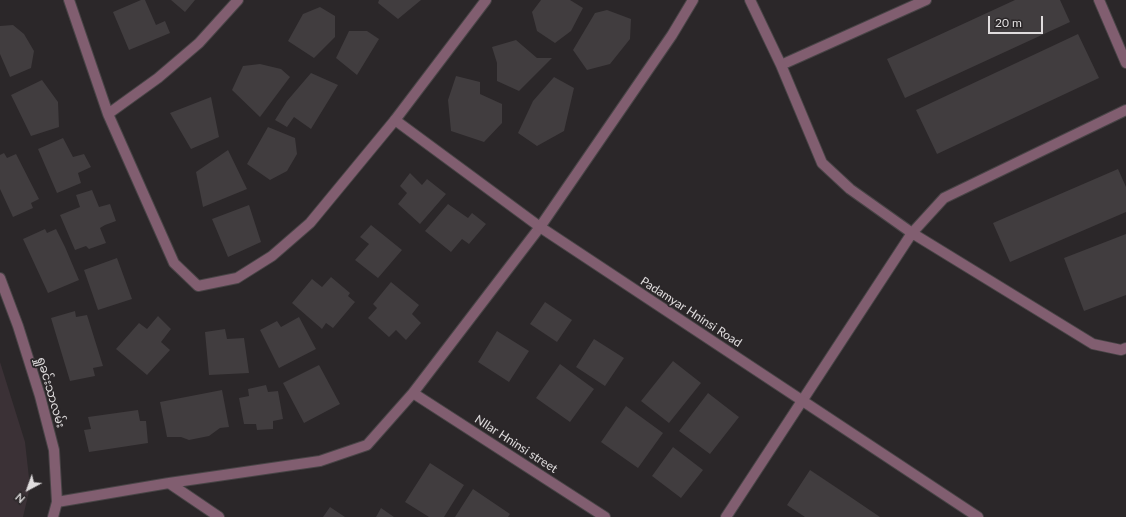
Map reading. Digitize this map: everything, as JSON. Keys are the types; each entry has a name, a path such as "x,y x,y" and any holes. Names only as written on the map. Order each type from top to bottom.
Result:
{"street":[{"path":"69,0 108,114 174,263 198,286 237,278 272,256 310,223 395,120 486,0"},
{"path":"108,114 158,78 199,43 238,0"},
{"path":"57,502 169,483 320,461 367,445 413,394 540,228 672,35 693,0"},
{"path":"750,0 781,65 822,163 850,189 912,233 1093,344 1121,350 1126,348"},
{"path":"781,65 926,0"},
{"path":"1099,0 1126,63"},
{"path":"726,517 912,233 944,198 1126,110"},
{"name":"Padamyar Hninsi Road","path":"395,120 540,228 978,517"},
{"name":"ရှုခင်းသာလမ်း","path":"0,278 18,326 40,396 54,450 57,502 52,517"},
{"name":"NIlar Hninsi street","path":"413,394 604,517"},
{"path":"169,483 220,517"}],"shaded area":[{"path":"0,362 25,442 30,487 23,517 0,517"}],"building":[{"path":"141,0 145,0 156,25 165,21 170,33 129,50 113,12"},
{"path":"171,0 195,0 185,12"},
{"path":"379,0 421,0 398,19 378,3"},
{"path":"541,0 570,0 583,8 571,31 555,43 537,31 532,12"},
{"path":"1015,0 1060,0 1070,22 905,98 887,59"},
{"path":"320,7 335,16 335,37 314,58 288,41 303,14"},
{"path":"607,10 631,19 630,39 610,64 587,70 573,50 595,13"},
{"path":"13,25 24,34 34,51 31,68 10,77 0,54 0,26"},
{"path":"349,31 367,31 379,39 357,75 336,58"},
{"path":"1078,34 1099,78 937,154 916,110"},
{"path":"516,40 537,58 552,58 519,91 497,81 497,63 492,47"},
{"path":"260,64 281,69 290,77 260,117 232,90 243,66"},
{"path":"311,73 338,85 311,129 294,117 287,127 275,120 287,101"},
{"path":"456,76 480,82 480,94 502,104 502,123 484,142 451,131 448,100"},
{"path":"554,77 574,88 564,131 537,146 518,133 533,101"},
{"path":"42,80 58,102 59,127 31,136 11,95"},
{"path":"211,97 219,137 191,149 170,113"},
{"path":"268,127 295,138 297,154 287,171 270,180 247,164"},
{"path":"63,138 73,157 84,154 91,167 78,173 81,183 57,193 38,149"},
{"path":"228,150 247,189 203,207 196,172"},
{"path":"4,153 7,158 16,154 39,199 31,203 33,208 13,217 0,189 0,155"},
{"path":"1118,169 1126,187 1126,212 1010,262 993,223"},
{"path":"410,173 422,185 427,179 446,194 420,224 398,204 407,193 400,186"},
{"path":"92,190 99,207 110,204 116,221 100,228 106,243 89,249 86,246 75,250 60,215 80,207 76,195"},
{"path":"448,204 468,218 472,213 486,224 469,244 462,239 451,252 425,231"},
{"path":"249,205 261,242 228,257 212,219"},
{"path":"371,225 402,250 378,278 355,260 369,244 360,237"},
{"path":"45,229 47,233 56,229 79,280 48,293 23,239"},
{"path":"1126,234 1126,295 1084,311 1064,258"},
{"path":"117,258 132,299 98,310 84,270"},
{"path":"331,277 350,293 348,296 355,302 333,328 326,323 322,329 292,303 312,279 322,287"},
{"path":"391,282 419,305 412,314 421,323 406,340 396,330 389,337 368,318 377,308 373,304"},
{"path":"545,302 572,320 557,342 530,324"},
{"path":"75,311 76,317 87,315 103,366 93,368 95,376 70,381 51,318"},
{"path":"158,316 171,329 161,342 170,350 147,375 116,349 139,323 147,329"},
{"path":"299,317 316,349 279,368 260,330 277,321 281,327"},
{"path":"225,329 227,339 244,338 249,373 209,375 205,332"},
{"path":"497,331 529,351 509,382 478,362"},
{"path":"594,339 624,358 605,386 576,367"},
{"path":"673,361 701,383 669,423 641,401"},
{"path":"560,364 594,389 570,422 536,398"},
{"path":"319,365 340,404 304,423 283,383"},
{"path":"266,385 268,392 278,391 283,419 273,421 273,429 257,430 256,424 244,424 239,398 249,396 248,389"},
{"path":"222,390 229,427 220,428 209,436 189,440 181,437 167,437 160,402"},
{"path":"708,393 739,417 710,454 679,431"},
{"path":"626,406 663,433 638,468 601,442"},
{"path":"138,410 140,421 146,421 148,443 89,452 84,430 91,429 88,417"},
{"path":"673,447 703,470 681,498 652,476"},
{"path":"430,463 464,485 444,517 429,517 405,502"},
{"path":"810,470 880,517 805,517 787,505"},
{"path":"473,489 510,514 508,517 455,517"},
{"path":"330,507 345,517 323,517"},
{"path":"381,508 394,517 376,517"}]}
